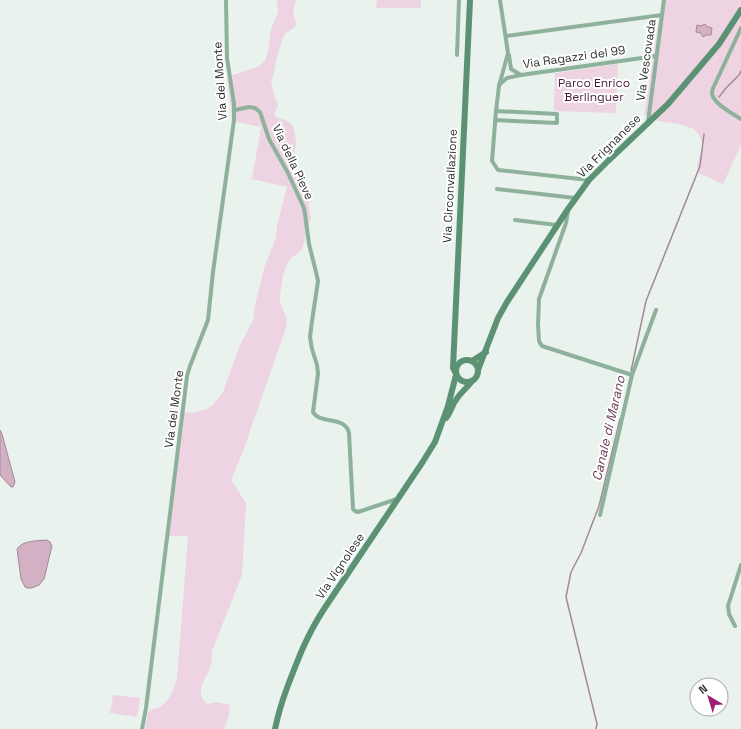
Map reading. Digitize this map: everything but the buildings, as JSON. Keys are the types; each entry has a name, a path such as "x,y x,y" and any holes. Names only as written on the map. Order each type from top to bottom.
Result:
{"main road":[{"name":"Via Circonvallazione","path":"442,424 448,406 455,373 453,368 453,354 470,0"},
{"name":"Via Frignanese","path":"478,370 498,318 507,302 575,198 589,180 668,104 719,44 741,10"},
{"path":"472,361 486,352"},
{"path":"453,354 460,362"},
{"path":"442,424 456,400 476,377 478,370 475,363 466,360 460,362 455,368 457,378 467,383 472,381"},
{"name":"Via Vignolese","path":"274,729 304,643 324,609 429,453 442,424"}],"street":[{"name":"Via del Monte","path":"142,729 146,708 187,376 208,320 235,110 227,58 226,0"},
{"path":"456,55 459,0"},
{"path":"500,0 511,69 521,75"},
{"name":"Via Vescovada","path":"648,123 664,0"},
{"path":"506,36 662,15"},
{"path":"741,28 714,84 712,92 718,104 741,119"},
{"path":"508,53 498,86 492,161 498,170 589,180"},
{"name":"Via Ragazzi del 99","path":"498,86 507,78 521,75 656,56"},
{"name":"Via della Pieve","path":"235,110 249,107 256,108 260,112 269,139 288,173 304,208 309,244 318,282 310,336 318,374 313,412 317,416 343,424 348,428 353,509 358,512 398,499"},
{"path":"495,120 557,123 557,114 496,111"},
{"path":"497,189 575,198"},
{"path":"568,209 566,223 539,299 538,325 540,343 542,346 630,374"},
{"path":"515,220 557,225"},
{"path":"600,515 630,374 656,310"},
{"path":"735,626 729,614 728,606 741,565"}],"green space":[{"path":"277,0 296,0 293,11 297,23 284,35 271,80 274,96 278,106 275,115 289,122 294,129 296,147 290,160 290,164 309,199 311,218 303,247 300,252 291,258 283,275 280,303 287,318 286,328 242,454 231,480 246,503 242,575 212,651 211,665 201,687 201,695 207,704 216,702 230,705 229,716 224,729 145,729 148,712 160,707 166,702 177,679 188,536 166,536 184,412 193,413 207,409 213,405 223,392 240,345 253,320 255,305 265,265 276,238 277,226 287,187 252,179 261,127 232,121 227,77 256,67 265,61 271,30 278,13"},
{"path":"377,0 421,0 421,8 376,8"},
{"path":"662,0 741,0 741,145 723,184 698,173 697,165 703,144 699,135 694,129 679,124 658,121 644,115"},
{"name":"Parco Enrico Berlinguer","path":"618,64 616,113 554,111 555,73"},
{"path":"113,695 140,698 137,717 110,713"}],"shaded area":[{"path":"705,24 712,28 711,35 706,35 703,37 701,33 696,32 697,25 701,26"},
{"path":"0,430 15,482 13,487 11,487 0,475"},
{"path":"47,540 52,546 44,579 39,585 32,588 25,587 21,579 17,549 26,542"}],"waterway":[{"name":"Canale di Marano","path":"719,97 741,71"},
{"name":"Canale di Marano","path":"631,371 646,301 700,166 704,134"},
{"name":"Canale di Marano","path":"596,729 597,724 566,597 571,572 581,553 599,506 620,419"}]}
